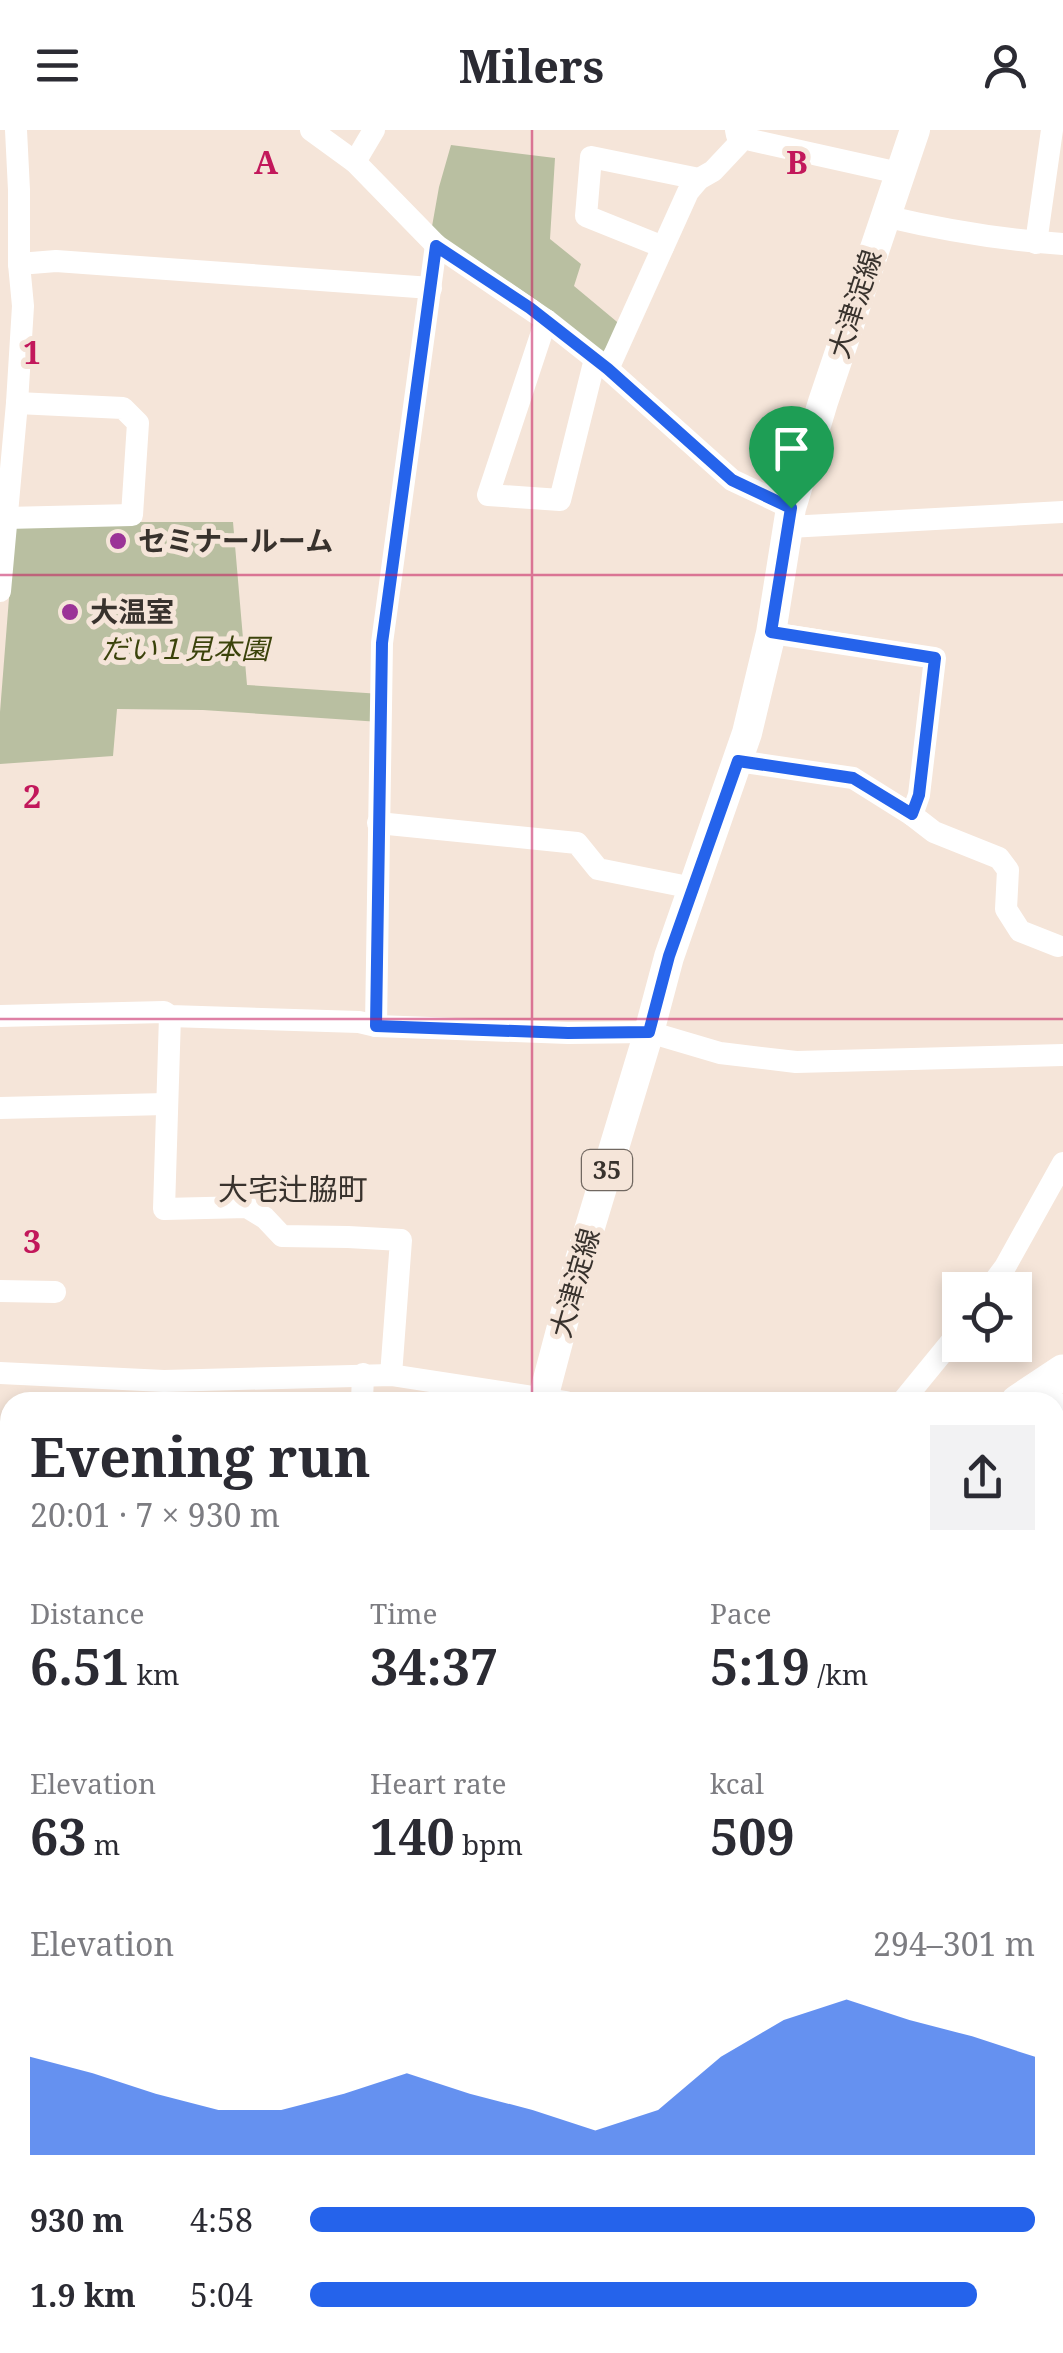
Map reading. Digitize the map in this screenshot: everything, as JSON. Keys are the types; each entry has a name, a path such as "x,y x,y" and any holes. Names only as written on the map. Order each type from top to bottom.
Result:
{"highway":[{"path":"1033,1392 1063,1372"}],"main road":[{"name":"大津淀線","path":"552,1392 577,1270 669,956 738,761 771,632 790,517 823,402 915,130"}],"street":[{"path":"0,591 12,396 23,306 16,130"},
{"path":"311,130 354,162 436,246 546,320 602,364 732,480 790,517 1063,512"},
{"path":"354,162 374,130"},
{"path":"1036,242 1052,130"},
{"path":"546,320 488,495 560,500 602,364 688,192 713,171 740,134 899,173"},
{"path":"663,248 586,216 591,157 699,179"},
{"path":"884,216 932,227 1063,244"},
{"path":"376,1026 382,643 436,246"},
{"path":"19,264 56,261 430,288"},
{"path":"6,518 132,515 138,423 123,408 12,396"},
{"path":"771,632 935,658 919,795 912,814"},
{"path":"738,761 853,778 934,832 998,858 1008,870 1006,910 1020,931 1058,946"},
{"path":"378,823 577,843 598,870 694,888"},
{"path":"0,1016 164,1012 170,1016 359,1022 376,1026 649,1032 720,1053 796,1062 1063,1056"},
{"path":"170,1016 164,1210 247,1208 265,1218 282,1236 401,1240 391,1375"},
{"path":"0,1108 166,1104"},
{"path":"1001,1272 1063,1163"},
{"path":"0,1291 54,1292"},
{"path":"910,1392 942,1353"},
{"path":"0,1373 164,1392 247,1380 391,1375 495,1392"},
{"path":"362,1392 363,1374"}],"green space":[{"path":"451,145 555,158 550,239 581,264 574,286 622,326 600,356 431,232"},
{"name":"だい１見本園","path":"15,522 233,522 247,685 381,694 380,722 203,710 117,709 113,756 0,764 0,712"}],"place":[{"name":"セミナールーム","path":"118,541"},
{"name":"大温室","path":"70,612"}],"district":[{"name":"大宅辻脇町","path":"293,1190"}],"route":[{"path":"436,246 530,308 608,369 732,480 791,508 771,632 935,658 919,795 912,814 853,778 738,761 669,956 649,1032 376,1026 382,643 436,246"}]}
